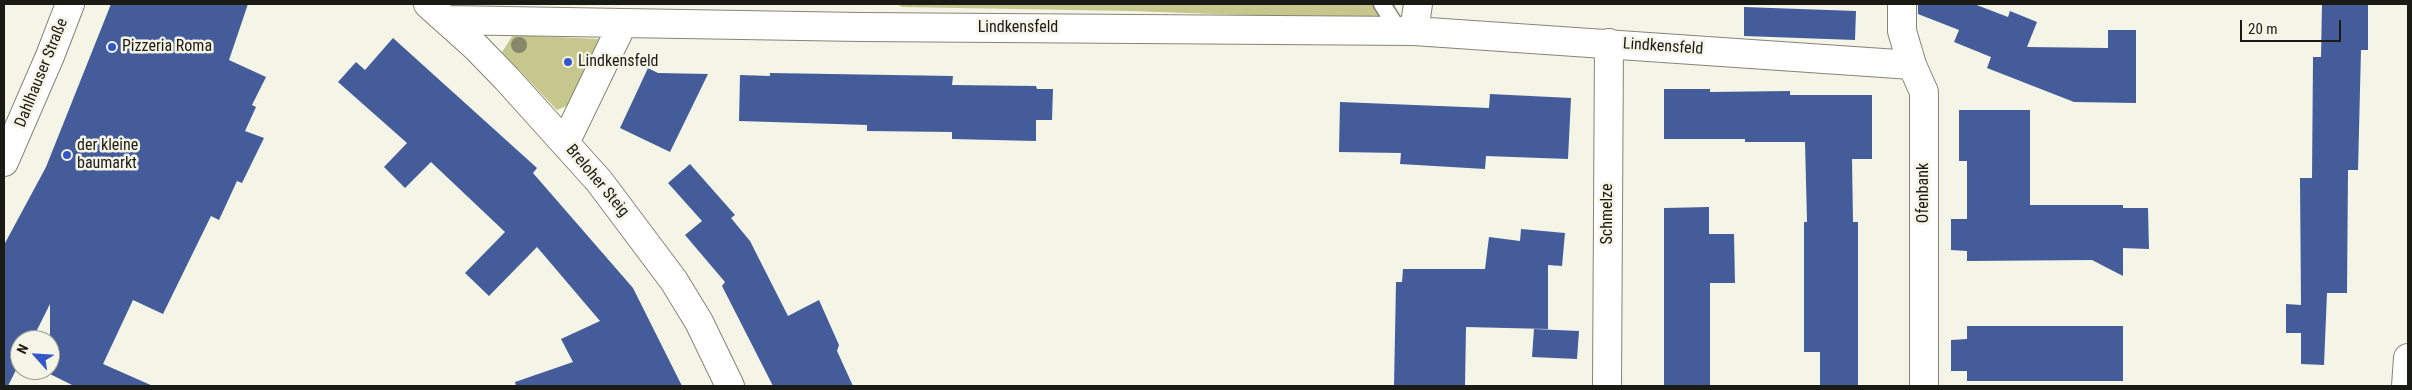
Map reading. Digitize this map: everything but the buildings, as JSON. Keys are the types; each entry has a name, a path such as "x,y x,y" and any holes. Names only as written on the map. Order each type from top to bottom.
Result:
{"street":[{"name":"Dahlhauser Straße","path":"7,147 50,56 70,4"},
{"path":"1406,31 1418,4"},
{"name":"Ofenbank","path":"1902,4 1902,31 1912,65 1924,92 1924,386"},
{"name":"Lindkensfeld","path":"438,12 622,24 1406,31 1609,43 1912,65"},
{"name":"Breloher Steig","path":"438,12 500,73 565,143 627,217 674,282 699,322 730,386"},
{"path":"565,143 622,24"},
{"name":"Schmelze","path":"1606,386 1609,43"},
{"path":"2406,386 2408,358"}],"lane":[{"path":"1382,4 1406,31"}],"green space":[{"path":"897,4 1395,4 1392,18 1354,19 1132,11 902,7"},
{"path":"513,35 600,39 569,105 557,110 502,52"}],"place":[{"name":"Pizzeria Roma","path":"112,47"},
{"name":"Lindkensfeld","path":"568,62"},
{"name":"der kleine baumarkt","path":"67,155"}]}
